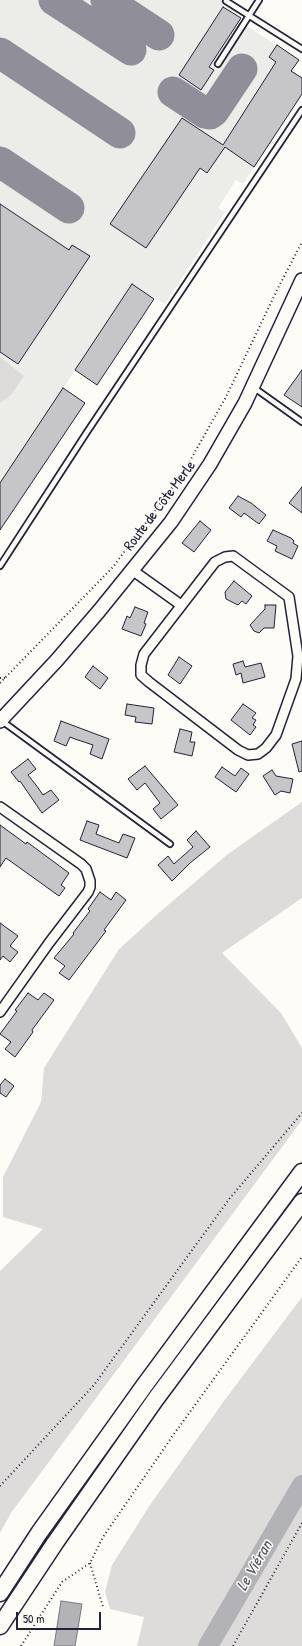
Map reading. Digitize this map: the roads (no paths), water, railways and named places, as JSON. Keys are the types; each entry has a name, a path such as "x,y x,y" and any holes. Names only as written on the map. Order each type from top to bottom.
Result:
{"highway":[{"path":"0,1593 40,1533 144,1386 302,1172"},
{"path":"0,1626 55,1543 155,1400 302,1202"}],"main road":[{"name":"Route de Côte Merle","path":"0,720 57,660 171,522 208,468 245,403 302,280"}],"street":[{"path":"233,556 242,561 289,597 298,656 296,678 276,735 266,748 258,754 248,755 238,750 148,682 142,674 141,665 144,654 182,606 215,562 225,557 233,556"},
{"path":"132,570 182,606"},
{"path":"0,807 81,864 86,869 90,881 88,892 49,943 0,1012"}],"lane":[{"path":"218,64 259,0"},
{"path":"226,1 302,49"},
{"path":"0,566 87,432 302,110"},
{"path":"253,387 302,422"},
{"path":"0,720 170,844"}],"waterway":[{"name":"Le Viéran","path":"208,1646 302,1485"}]}
